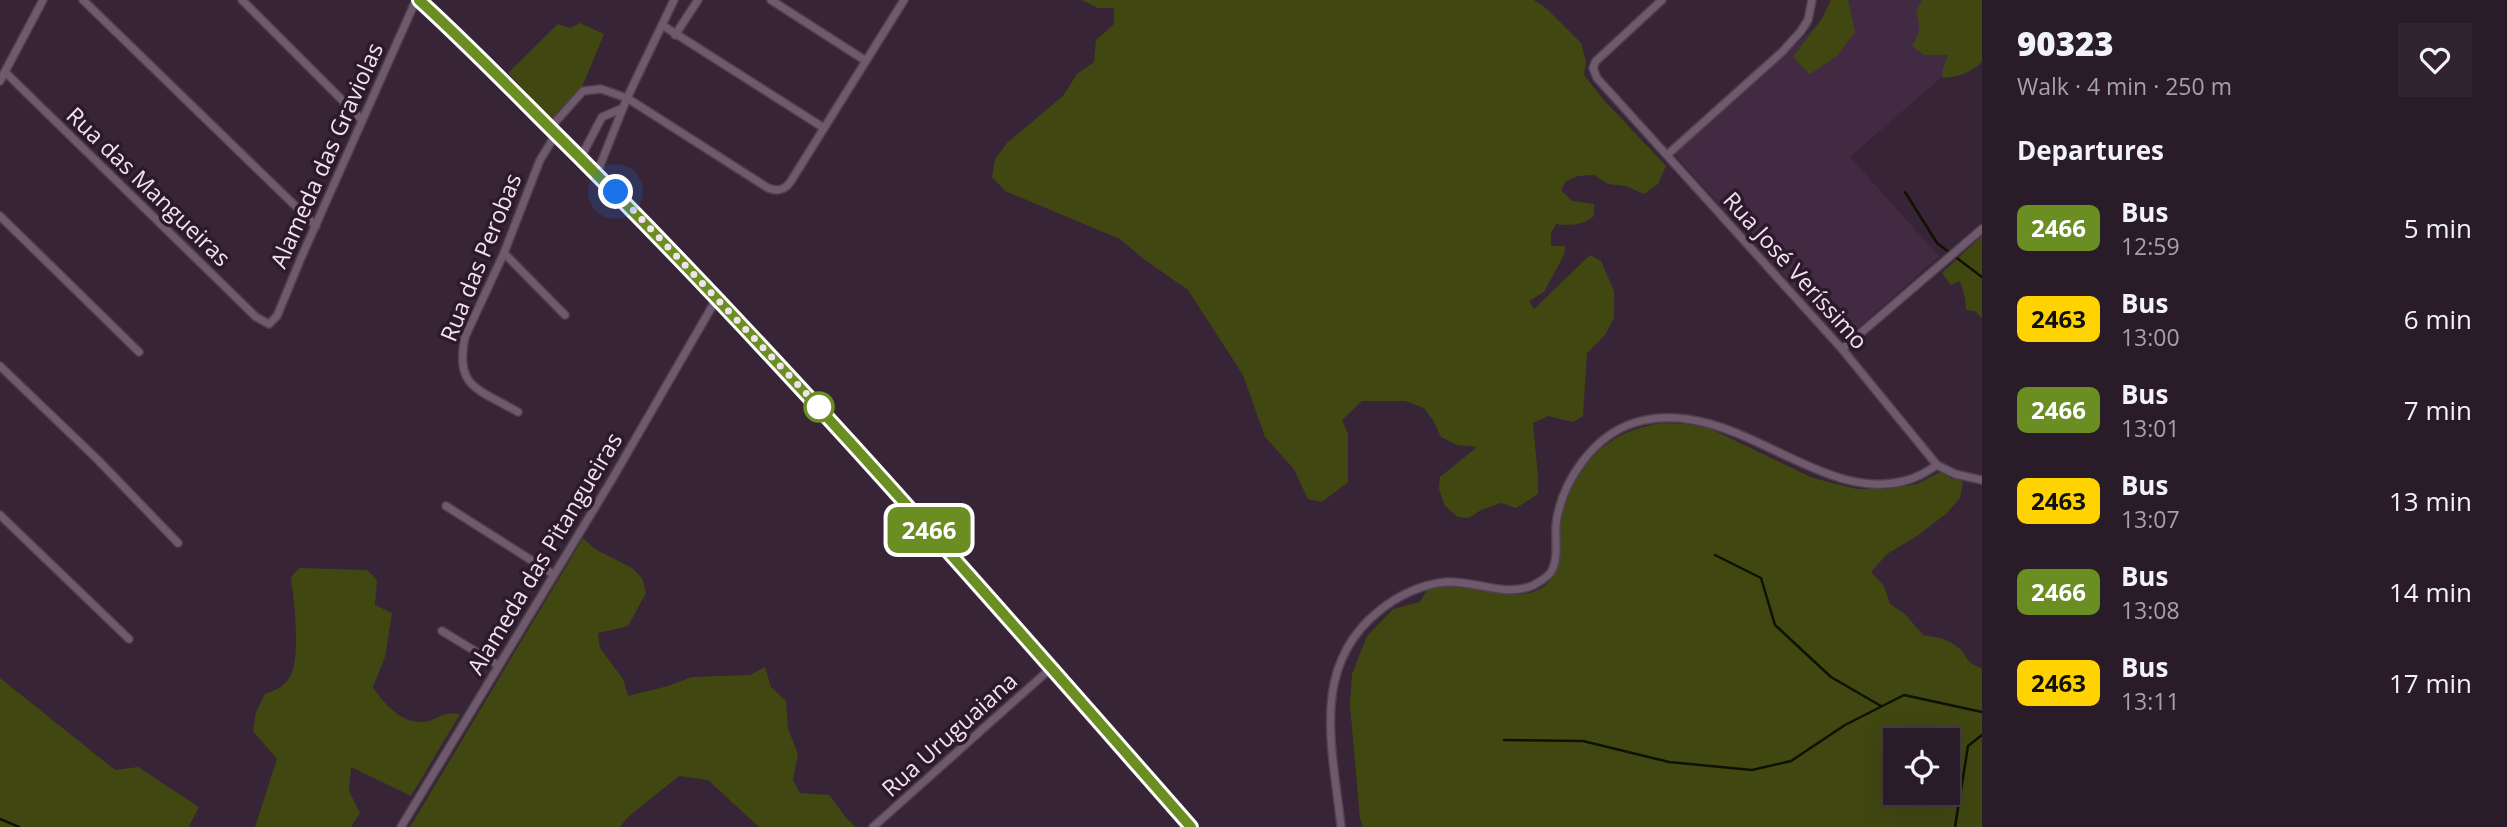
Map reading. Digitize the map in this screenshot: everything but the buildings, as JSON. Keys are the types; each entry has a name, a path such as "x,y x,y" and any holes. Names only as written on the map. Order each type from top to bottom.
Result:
{"main road":[{"path":"417,0 443,22 597,173 849,439 1191,827"}],"street":[{"path":"0,81 43,0"},
{"path":"83,0 316,226"},
{"path":"242,0 362,120"},
{"name":"Alameda das Graviolas","path":"269,324 277,316 417,0"},
{"path":"597,173 627,98 674,0"},
{"path":"675,34 698,0"},
{"path":"771,0 866,61"},
{"path":"627,98 768,188 776,190 789,185 904,0"},
{"name":"Rua José Veríssimo","path":"1662,0 1599,58 1593,68 1600,83 1842,349 1937,465"},
{"path":"1667,155 1782,52 1808,20 1812,0"},
{"path":"667,14 682,24"},
{"path":"662,25 824,128"},
{"name":"Rua das Mangueiras","path":"5,72 256,317 269,324"},
{"name":"Rua das Perobas","path":"517,412 465,378 460,361 465,337 504,253 553,131 578,96 588,89 601,89 627,98"},
{"path":"581,158 602,117 623,108"},
{"path":"0,216 139,352"},
{"path":"1842,349 1982,229"},
{"path":"504,253 565,315"},
{"name":"Alameda das Pitangueiras","path":"401,827 634,443 717,298"},
{"path":"0,366 98,460 178,543"},
{"path":"1341,827 1330,714 1331,688 1344,650 1354,634 1386,605 1424,587 1445,582 1463,582 1508,590 1524,588 1542,580 1551,572 1558,511 1568,486 1589,454 1615,432 1636,422 1659,419 1695,421 1766,444 1835,477 1869,483 1904,482 1937,465 1955,474 1982,480"},
{"path":"446,506 553,574"},
{"path":"0,515 129,639"},
{"path":"442,631 498,665"},
{"name":"Rua Uruguaiana","path":"873,827 1050,669"}],"shaded area":[{"path":"1845,0 1982,0 1982,42 1850,157 1939,256 1847,338 1843,338 1839,337 1676,156 1677,151"}],"green space":[{"path":"1082,0 1534,0 1547,9 1581,43 1586,61 1584,75 1666,166 1658,184 1644,194 1626,186 1608,184 1594,175 1578,176 1566,181 1561,190 1572,201 1594,204 1594,216 1576,224 1556,224 1551,233 1551,246 1565,246 1564,255 1544,292 1529,301 1534,309 1590,255 1601,261 1614,291 1614,318 1605,335 1587,353 1583,416 1573,422 1548,416 1533,423 1538,494 1516,508 1501,503 1481,510 1469,518 1458,517 1445,506 1439,489 1440,477 1477,447 1457,445 1441,437 1424,408 1405,401 1362,401 1342,420 1348,434 1348,482 1322,502 1308,499 1293,468 1265,437 1243,375 1188,290 1120,239 1005,191 992,177 995,159 1007,143 1063,96 1077,74 1094,62 1096,40 1114,24 1114,8 1098,8"},
{"path":"1831,0 1848,0 1855,32 1837,56 1810,74 1793,57 1821,20"},
{"path":"1922,0 1982,0 1982,62 1964,74 1942,78 1948,55 1924,55 1912,46 1919,29 1916,11"},
{"path":"580,23 604,34 582,87 551,120 508,73 558,24 570,28"},
{"path":"1982,236 1982,318 1975,311 1966,310 1960,281 1951,285 1942,273"},
{"path":"1661,423 1709,428 1813,478 1857,489 1887,489 1917,484 1940,472 1963,483 1960,498 1947,513 1887,554 1871,572 1884,586 1890,604 1904,613 1923,635 1952,643 1969,661 1982,668 1982,827 1363,827 1360,819 1350,705 1352,674 1367,636 1393,609 1420,602 1428,591 1442,586 1522,594 1536,591 1549,582 1559,559 1560,523 1567,496 1589,461 1609,443 1632,430"},
{"path":"583,538 595,549 632,568 642,578 646,593 628,626 598,633 600,648 623,679 628,696 692,677 750,675 765,667 771,687 786,701 788,729 798,754 793,780 800,793 829,795 856,827 759,827 708,780 679,776 628,817 620,827 410,827"},
{"path":"299,568 367,570 377,580 375,605 392,613 385,657 373,687 387,705 407,719 427,722 447,714 460,714 411,796 351,767 349,791 360,813 351,827 255,827 277,759 253,731 256,712 265,694 283,685 292,672 296,630 291,577"},
{"path":"0,678 115,770 138,767 199,807 189,826 191,827 0,827"}],"waterway":[{"path":"1905,192 1937,243 1982,277"},
{"path":"1715,555 1761,578 1775,625 1831,677 1881,706"},
{"path":"1504,740 1583,741 1669,762 1752,770 1791,761 1845,725 1904,695 1982,712"},
{"path":"1955,827 1968,746 1982,735"},
{"path":"0,819 19,827"}],"bus line":[{"name":"2466","path":"419,0 597,173 788,373 1191,827"}],"route":[{"path":"616,192 819,407"}]}
